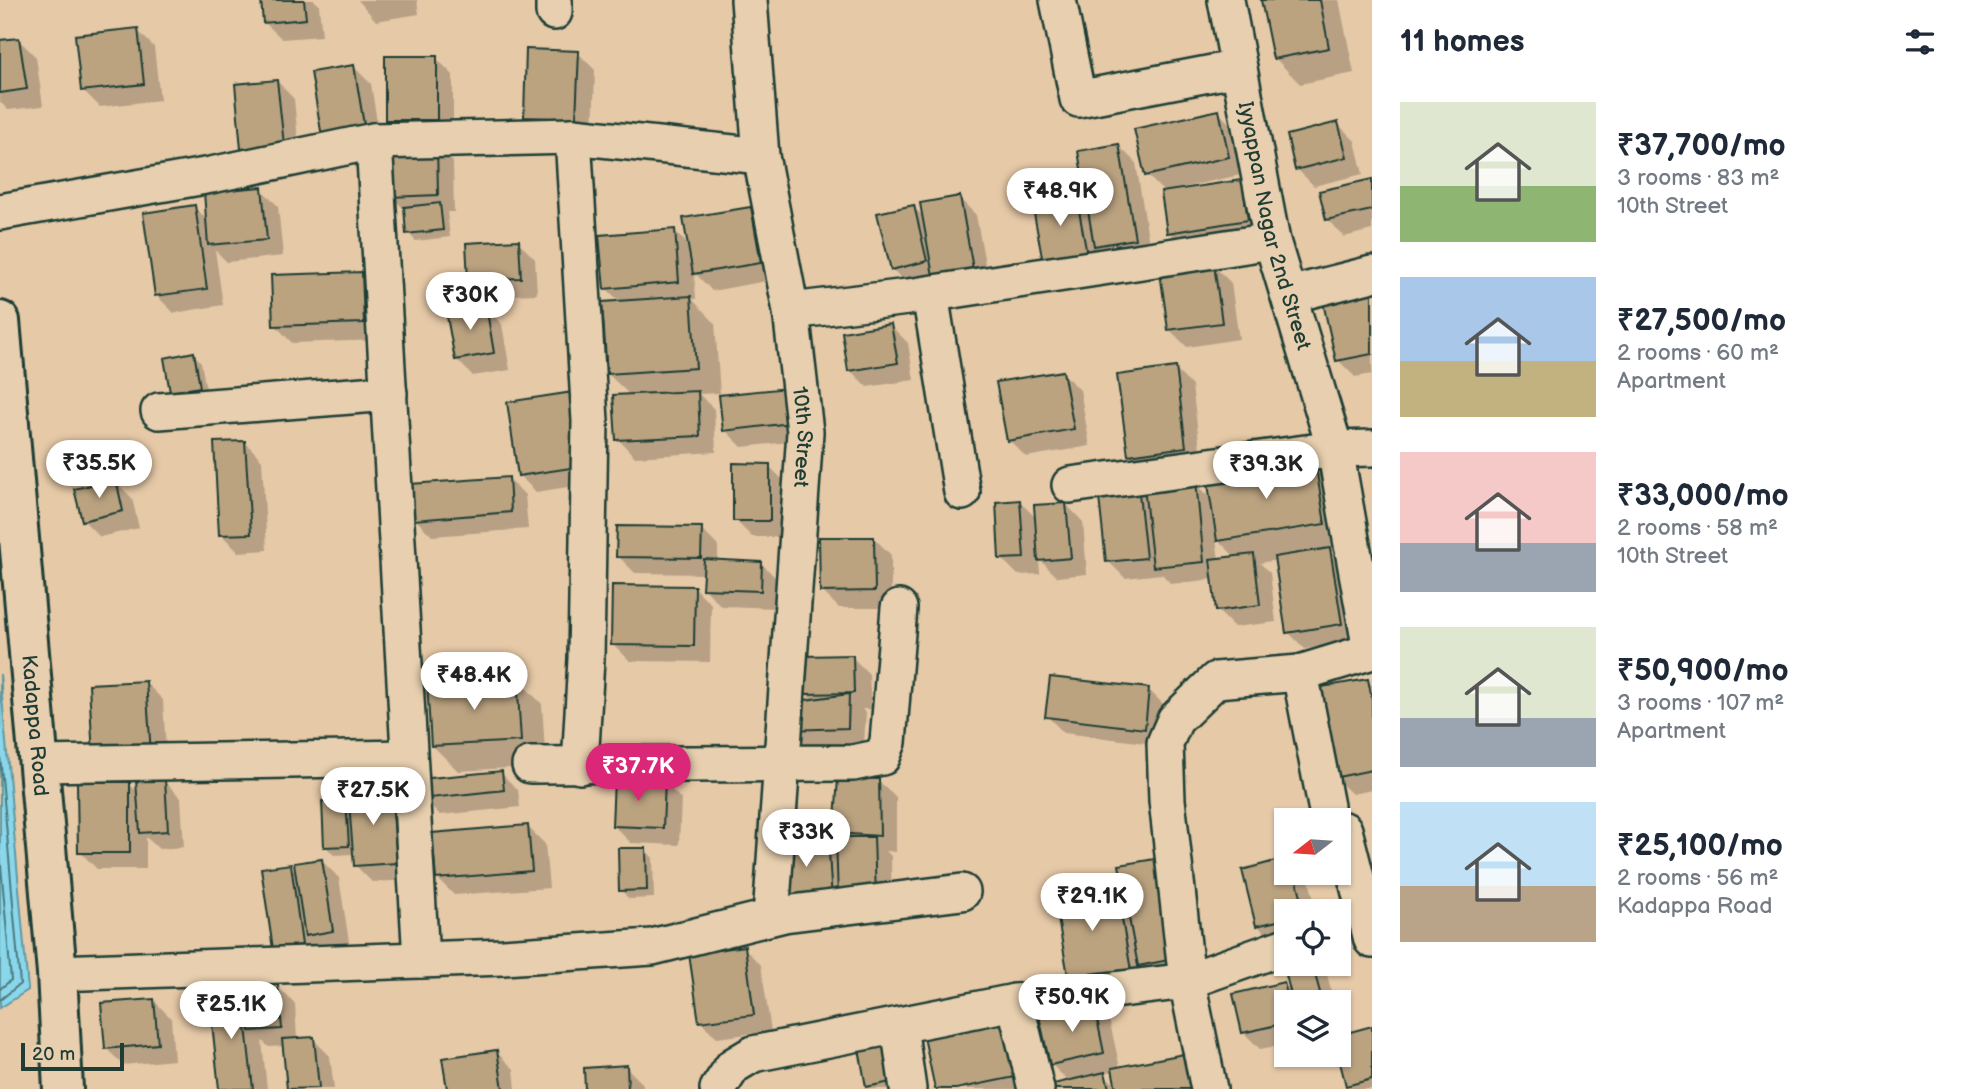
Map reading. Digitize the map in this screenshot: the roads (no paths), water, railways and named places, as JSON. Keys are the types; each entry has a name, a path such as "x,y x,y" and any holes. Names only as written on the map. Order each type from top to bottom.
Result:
{"main road":[{"name":"Kadappa Road","path":"0,321 57,973 63,1089"}],"street":[{"name":"10th Street","path":"749,0 761,156 791,312 805,432 771,917"},
{"path":"1058,0 1079,99 1239,68"},
{"name":"Iyyappan Nagar 2nd Street","path":"1226,0 1272,241 1335,449 1371,651"},
{"path":"0,212 374,141 573,136 761,156"},
{"path":"573,136 590,421 586,659 580,766"},
{"path":"374,141 421,960"},
{"path":"791,312 930,294 1272,241"},
{"path":"1289,295 1372,274"},
{"path":"930,294 962,492"},
{"path":"159,411 389,393"},
{"path":"1070,485 1335,449 1372,448"},
{"path":"530,765 782,764 868,762 882,757 888,742 899,608"},
{"path":"1209,1089 1187,981 1167,800 1165,743 1175,720 1216,680 1300,673 1371,651"},
{"path":"1300,673 1359,929"},
{"path":"38,764 409,758"},
{"path":"57,973 421,960 652,947 771,917 962,892"},
{"path":"718,1089 733,1066 753,1054 1015,1002 1187,981 1274,950"},
{"path":"1015,1002 1036,1089"},
{"path":"899,1026 908,1089"}],"water":[{"path":"0,674 28,990 0,1008"}]}
